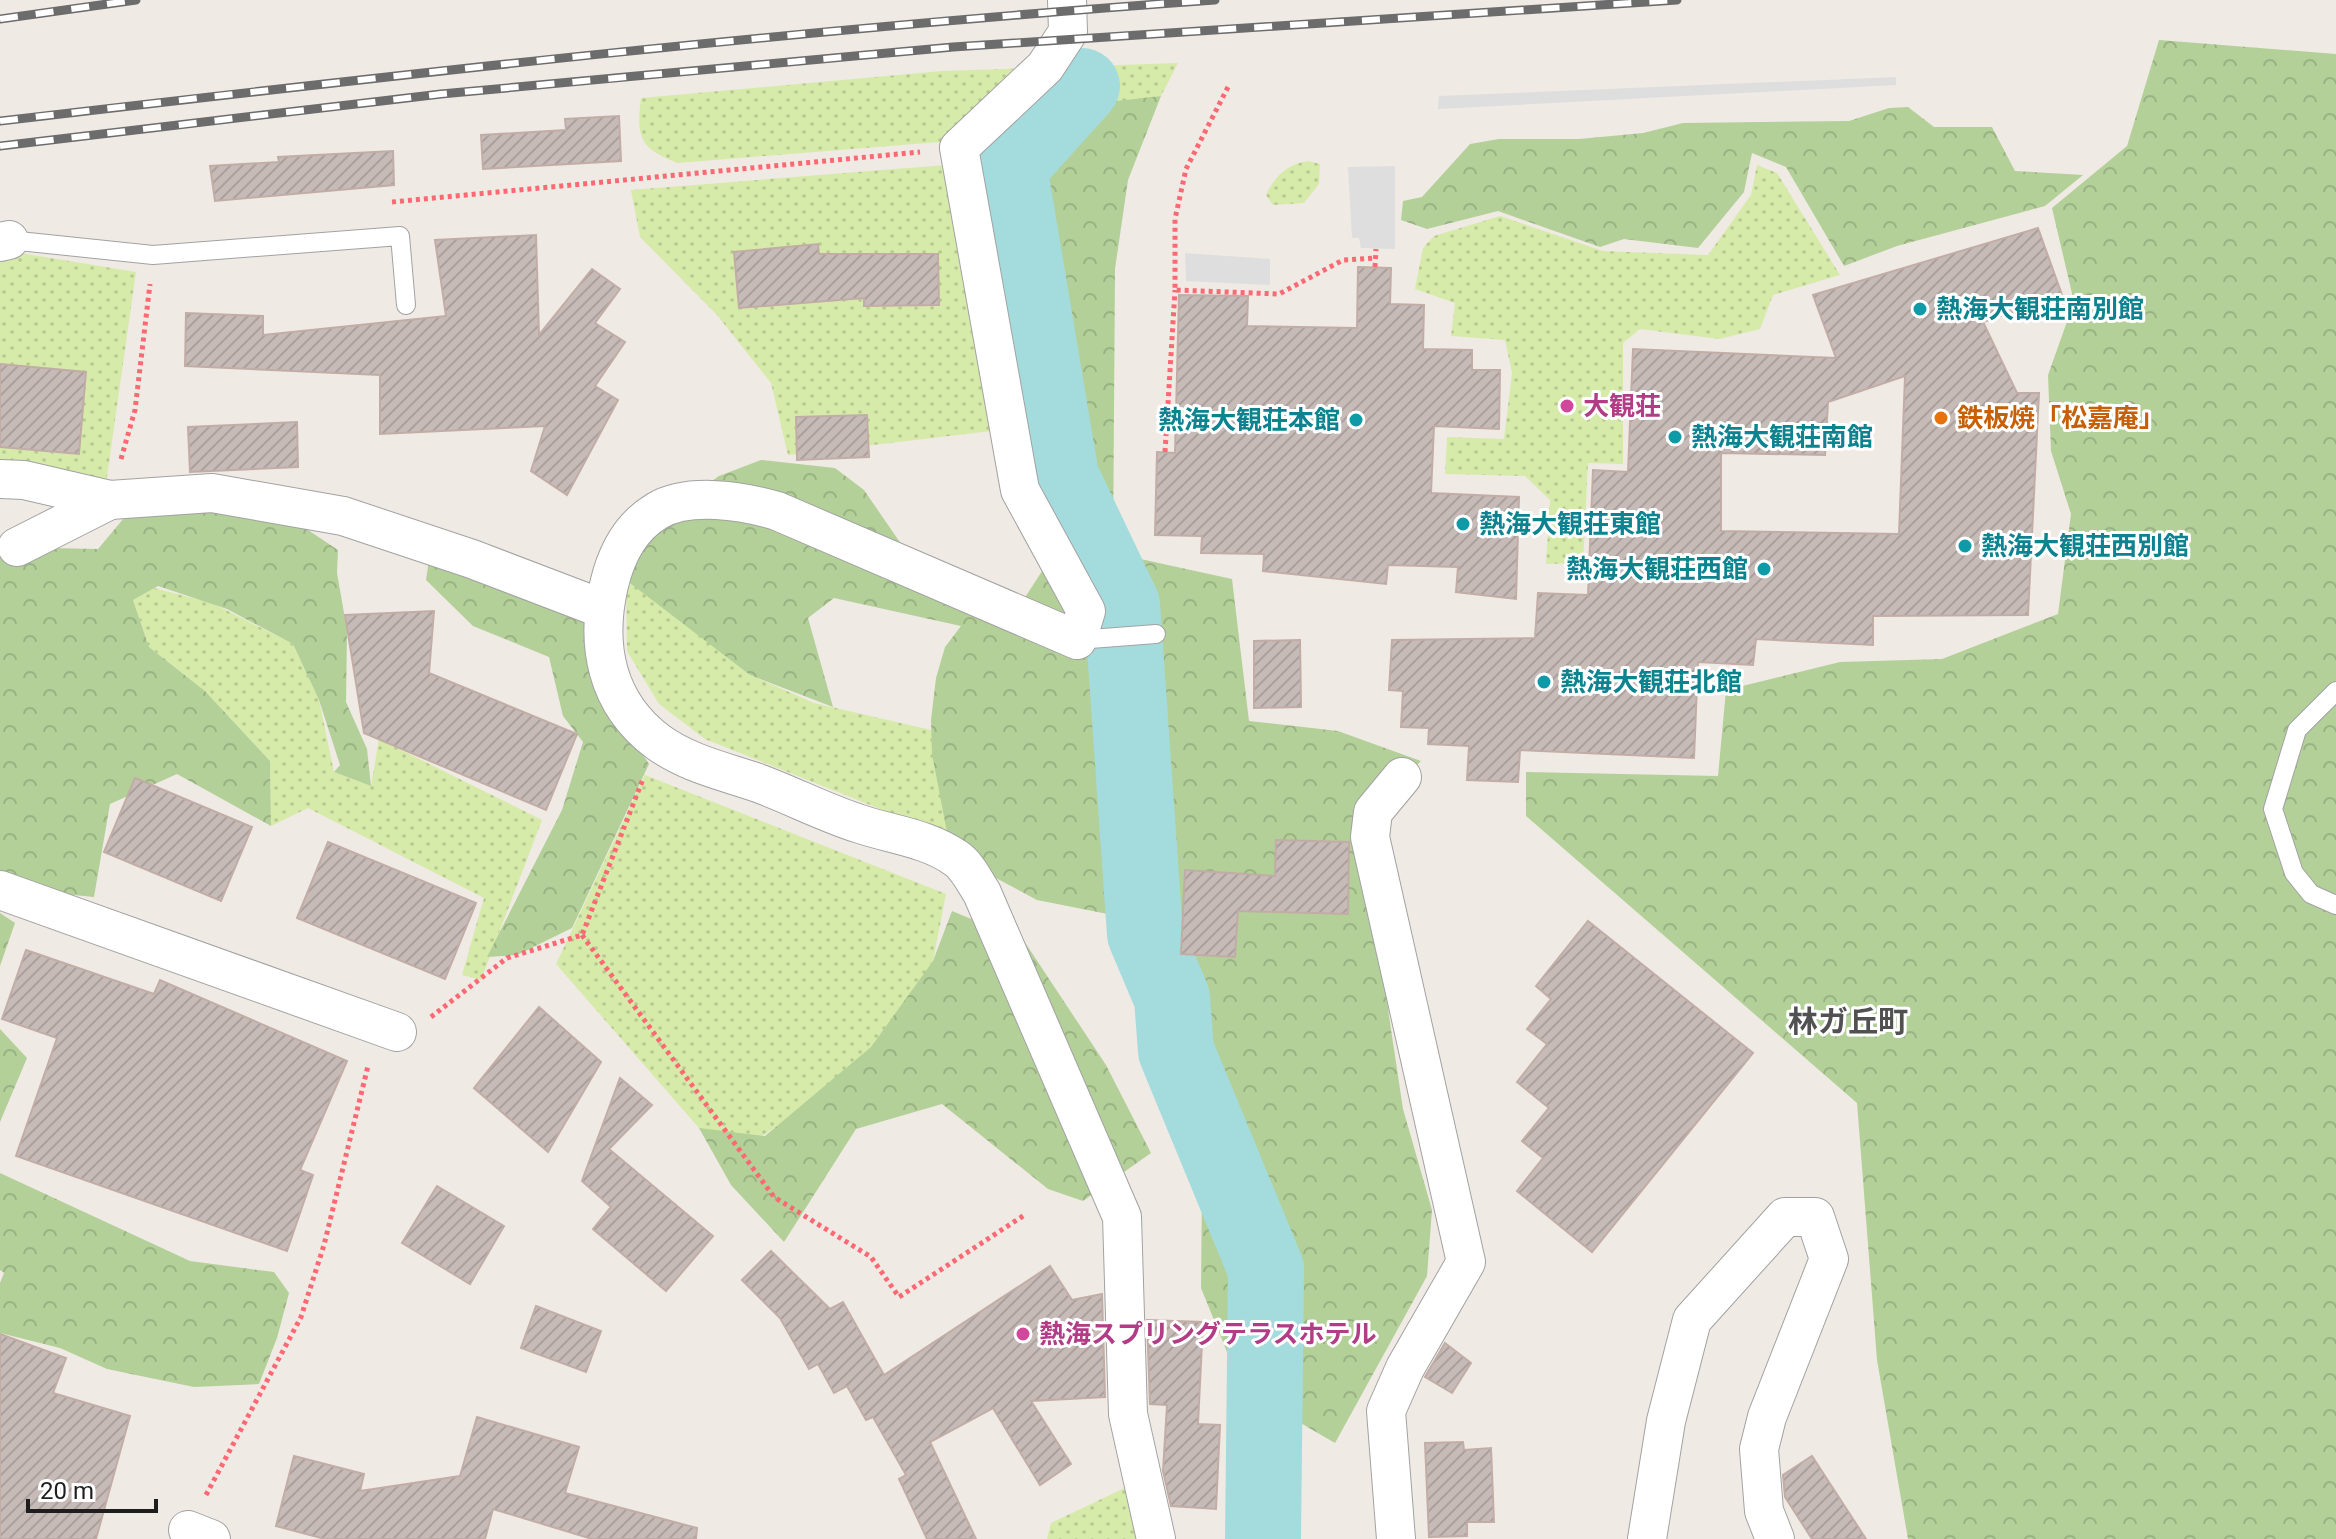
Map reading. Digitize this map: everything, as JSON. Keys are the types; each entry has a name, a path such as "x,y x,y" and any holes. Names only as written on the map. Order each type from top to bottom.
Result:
{"street":[{"path":"1067,0 1068,32 1045,67 959,148 1020,490 1086,611 1077,640 777,511 729,502 691,502 659,510 631,531 613,568 603,609 601,641 611,679 629,715 656,740 686,761 759,783 860,824 925,841 959,860 982,893 1122,1217 1128,1414 1156,1539"},
{"path":"0,479 24,480 110,500 212,493 343,516 472,559 603,609"},
{"path":"17,547 110,500"},
{"path":"1396,1539 1386,1411 1405,1368 1466,1262 1370,837 1373,812 1402,777"},
{"path":"0,890 387,1028"},
{"path":"1647,1539 1666,1421 1692,1320 1785,1217 1815,1217 1829,1259 1767,1417 1759,1449 1764,1511 1775,1539"}],"lane":[{"path":"4,241 153,255 400,236 406,305"},
{"path":"1077,640 1156,634"},
{"path":"2336,691 2297,730 2273,809 2294,873 2311,894 2336,905"}],"path":[{"path":"1165,452 1175,290 1175,219 1186,169 1228,87"},
{"path":"387,203 876,156"},
{"path":"1375,267 1376,249"},
{"path":"110,500 135,410 153,255"},
{"path":"1175,290 1279,294 1343,260 1375,258"},
{"path":"582,935 645,775"},
{"path":"440,1013 507,958 582,935"},
{"path":"582,935 774,1197 871,1257 899,1297 1026,1214"},
{"path":"200,1535 301,1317 387,1028"}],"green space":[{"path":"2159,40 2336,54 2336,1539 1908,1539 1877,1360 1857,1103 1526,816 1526,772 1718,776 1726,690 1840,662 1942,659 2058,614 2071,514 2051,451 2048,375 2074,302 2052,208 2127,146"},
{"path":"1178,63 1161,96 952,141 678,163 655,153 640,132 641,98 942,71"},
{"path":"1161,96 1128,180 1115,269 1113,553 1232,579 1249,721 1338,731 1421,761 1377,807 1383,969 1389,1016 1403,1109 1432,1210 1427,1276 1335,1443 1242,1389 1201,1288 1202,1190 1175,1135 1175,1057 1183,997 1172,998 1142,799 1116,725 1124,764 1138,920 1037,900 992,876 947,832 932,754 931,720 936,678 945,647 961,626 834,598 808,618 833,707 750,675 626,580 641,524 678,505 719,476 761,460 835,468 864,490 921,573 1024,599 1046,565 952,141 1010,113"},
{"path":"1908,107 1934,127 1992,127 2015,171 2083,175 2045,206 1897,246 1844,266 1786,167 1752,153 1744,192 1698,248 1624,239 1600,247 1498,211 1427,229 1401,220 1403,201 1422,197 1470,144 1499,139 1579,139 1643,133 1683,123 1849,121 1889,108"},
{"path":"1308,161 1320,164 1319,184 1304,203 1273,205 1266,195 1273,182 1293,165"},
{"path":"946,165 992,431 788,455 771,383 717,315 640,237 631,190"},
{"path":"1757,165 1777,173 1840,275 1773,295 1760,329 1719,339 1640,329 1623,343 1623,464 1588,463 1583,563 1546,564 1550,500 1525,476 1445,474 1447,437 1504,439 1512,373 1505,340 1451,336 1455,303 1415,289 1423,248 1434,236 1500,216 1603,251 1708,255 1751,195"},
{"path":"14,252 136,272 105,491 0,481 0,255"},
{"path":"201,505 305,528 338,550 337,573 347,630 346,702 367,749 371,786 334,772 340,765 319,700 293,644 227,609 158,586 133,600 149,647 205,691 270,761 271,826 177,774 110,804 94,897 53,893 0,873 0,555 50,548 98,549 129,512"},
{"path":"429,560 591,624 637,746 649,764 572,928 517,955 487,957 562,810 583,742 563,716 549,657 473,626 426,580"},
{"path":"626,580 644,586 750,675 814,703 931,730 953,838 705,739 659,704 627,651"},
{"path":"154,588 212,603 293,644 319,700 334,772 371,786 379,739 542,820 481,980 462,975 484,898 308,808 271,826 270,761 205,691 149,647 133,600"},
{"path":"645,775 946,894 933,961 871,1063 741,1150 699,1128 556,964"},
{"path":"952,911 1024,941 1106,1065 1151,1153 1083,1201 1048,1189 942,1104 856,1129 784,1242 731,1185 699,1128 765,1136 871,1047 933,961"},
{"path":"0,913 15,923 0,966"},
{"path":"0,1029 27,1058 0,1122"},
{"path":"0,1173 190,1261 274,1272 289,1293 277,1338 259,1384 194,1387 107,1369 60,1348 0,1333 0,1283 4,1273 0,1270"},
{"path":"1133,1484 1142,1539 1047,1539 1051,1523"}],"shaded area":[{"path":"1896,77 1896,85 1438,109 1439,96"},
{"path":"1395,166 1395,249 1361,248 1359,238 1352,238 1348,167"},
{"path":"1185,253 1270,259 1270,285 1186,281"}],"building":[{"path":"619,116 621,161 483,169 481,135 566,130 565,119"},
{"path":"393,151 394,185 215,201 210,166 279,162 278,157"},
{"path":"2038,228 2062,295 1983,322 2017,393 2039,393 2028,615 1873,616 1873,645 1756,639 1753,665 1698,662 1694,758 1520,750 1518,782 1467,780 1469,746 1428,744 1429,728 1401,727 1403,691 1389,690 1392,640 1535,638 1538,593 1588,595 1593,470 1628,472 1633,349 1836,358 1813,295","holes":["1905,376 1899,534 1721,531 1721,453 1825,455 1828,402"]},
{"path":"536,235 539,335 592,269 620,289 595,323 625,342 595,386 618,400 567,495 531,471 545,426 380,434 380,375 185,366 186,313 263,316 263,335 446,316 435,240"},
{"path":"818,244 819,254 938,254 939,305 864,306 864,298 739,308 734,252"},
{"name":"熱海大観荘本館","path":"1358,267 1391,268 1390,304 1424,305 1423,349 1472,350 1472,370 1500,370 1499,429 1434,426 1431,493 1519,497 1516,599 1456,592 1458,567 1388,565 1386,584 1263,571 1264,554 1201,553 1202,536 1155,535 1157,452 1175,453 1179,295 1248,296 1247,326 1357,328"},
{"path":"0,364 86,372 79,454 0,447"},
{"path":"867,415 869,457 797,460 796,417"},
{"path":"297,422 298,467 190,472 188,427"},
{"path":"434,611 429,673 577,734 546,810 364,733 345,615"},
{"path":"1300,640 1301,707 1254,708 1254,641"},
{"path":"135,778 252,827 221,901 104,852"},
{"path":"1276,840 1349,842 1348,914 1238,911 1235,957 1181,954 1185,870 1275,876"},
{"path":"328,842 476,903 445,979 297,918"},
{"path":"1588,921 1753,1053 1592,1252 1517,1191 1543,1158 1522,1141 1549,1108 1517,1082 1547,1044 1527,1029 1551,999 1536,986"},
{"path":"26,950 154,994 160,980 347,1061 300,1170 313,1175 287,1251 16,1156 57,1038 2,1019"},
{"path":"539,1007 601,1062 548,1152 474,1088"},
{"path":"620,1078 652,1105 609,1149 713,1236 666,1291 593,1229 611,1207 582,1181"},
{"path":"437,1186 504,1226 470,1284 402,1243"},
{"path":"771,1251 830,1309 843,1302 884,1375 1050,1266 1072,1300 1102,1294 1105,1397 1031,1401 1071,1464 1040,1485 993,1408 930,1442 976,1539 927,1539 899,1479 906,1475 873,1417 866,1420 847,1386 834,1393 818,1364 809,1369 780,1318 742,1280"},
{"path":"536,1306 601,1331 586,1372 521,1348"},
{"path":"1147,1320 1203,1322 1198,1424 1220,1425 1216,1509 1171,1506 1163,1471 1167,1405 1150,1404"},
{"path":"0,1334 66,1358 53,1393 130,1416 96,1539 0,1539"},
{"path":"1445,1343 1471,1363 1452,1393 1425,1377"},
{"path":"477,1417 579,1447 565,1493 697,1528 696,1539 592,1539 493,1509 485,1539 325,1539 276,1526 294,1456 364,1474 360,1491 460,1476"},
{"path":"1463,1442 1464,1450 1491,1448 1494,1522 1467,1522 1467,1536 1429,1537 1425,1443"},
{"path":"1812,1456 1866,1539 1812,1539 1785,1497 1783,1475"}],"waterway":[{"path":"1082,86 1009,167 1061,477 1122,605 1145,934 1172,998 1176,1051 1266,1269 1263,1539"}],"railway":[{"path":"0,19 136,0"},
{"path":"0,121 759,38 1215,0"},
{"path":"0,146 441,94 953,47 1677,0"}],"place":[{"name":"熱海大観荘南別館","path":"1920,309"},
{"name":"大観荘","path":"1567,406"},
{"name":"鉄板焼「松嘉庵」","path":"1941,418"},
{"name":"熱海大観荘本館","path":"1356,420"},
{"name":"熱海大観荘南館","path":"1675,437"},
{"name":"熱海大観荘東館","path":"1463,524"},
{"name":"熱海大観荘西別館","path":"1965,546"},
{"name":"熱海大観荘西館","path":"1764,569"},
{"name":"熱海大観荘北館","path":"1544,682"},
{"name":"熱海スプリングテラスホテル","path":"1023,1334"}],"district":[{"name":"林ガ丘町","path":"1848,1022"}]}
